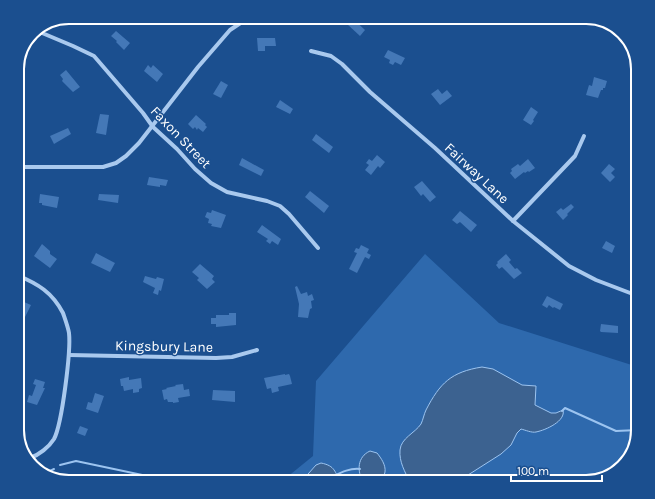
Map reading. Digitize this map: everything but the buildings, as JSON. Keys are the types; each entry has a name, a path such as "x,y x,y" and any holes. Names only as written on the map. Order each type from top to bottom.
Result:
{"street":[{"path":"24,167 103,167 116,163 126,156 139,143 153,127 198,67 230,30 239,24"},
{"name":"Faxon Street","path":"42,33 94,56 143,113 153,127 211,183 227,192 267,201 280,206 289,214 318,248"},
{"name":"Fairway Lane","path":"312,51 331,56 342,64 370,92 435,148 513,221 569,266 596,280 631,293"},
{"path":"513,221 575,156 584,136"},
{"path":"24,278 48,292 57,303 64,315 69,334 69,355 59,424 54,439 33,457"},
{"name":"Kingsbury Lane","path":"69,355 216,358 232,357 257,350"}],"shaded area":[{"path":"425,254 499,323 631,365 630,439 625,452 616,464 606,470 592,475 290,475 313,456 316,381"},
{"path":"482,367 493,369 522,385 536,386 535,405 551,413 556,413 563,410 561,418 550,427 540,431 533,432 521,429 517,433 511,445 501,454 468,475 407,475 400,459 400,450 403,442 421,424 426,410 442,386 454,376 471,369"},
{"path":"370,451 377,453 385,467 384,475 360,475 359,469 360,461"},
{"path":"321,463 326,464 334,470 337,475 307,475 316,465"}],"waterway":[{"path":"562,411 565,408 616,431 631,430"},
{"path":"60,465 76,461 142,475"},
{"path":"336,475 349,470 360,469"}]}
